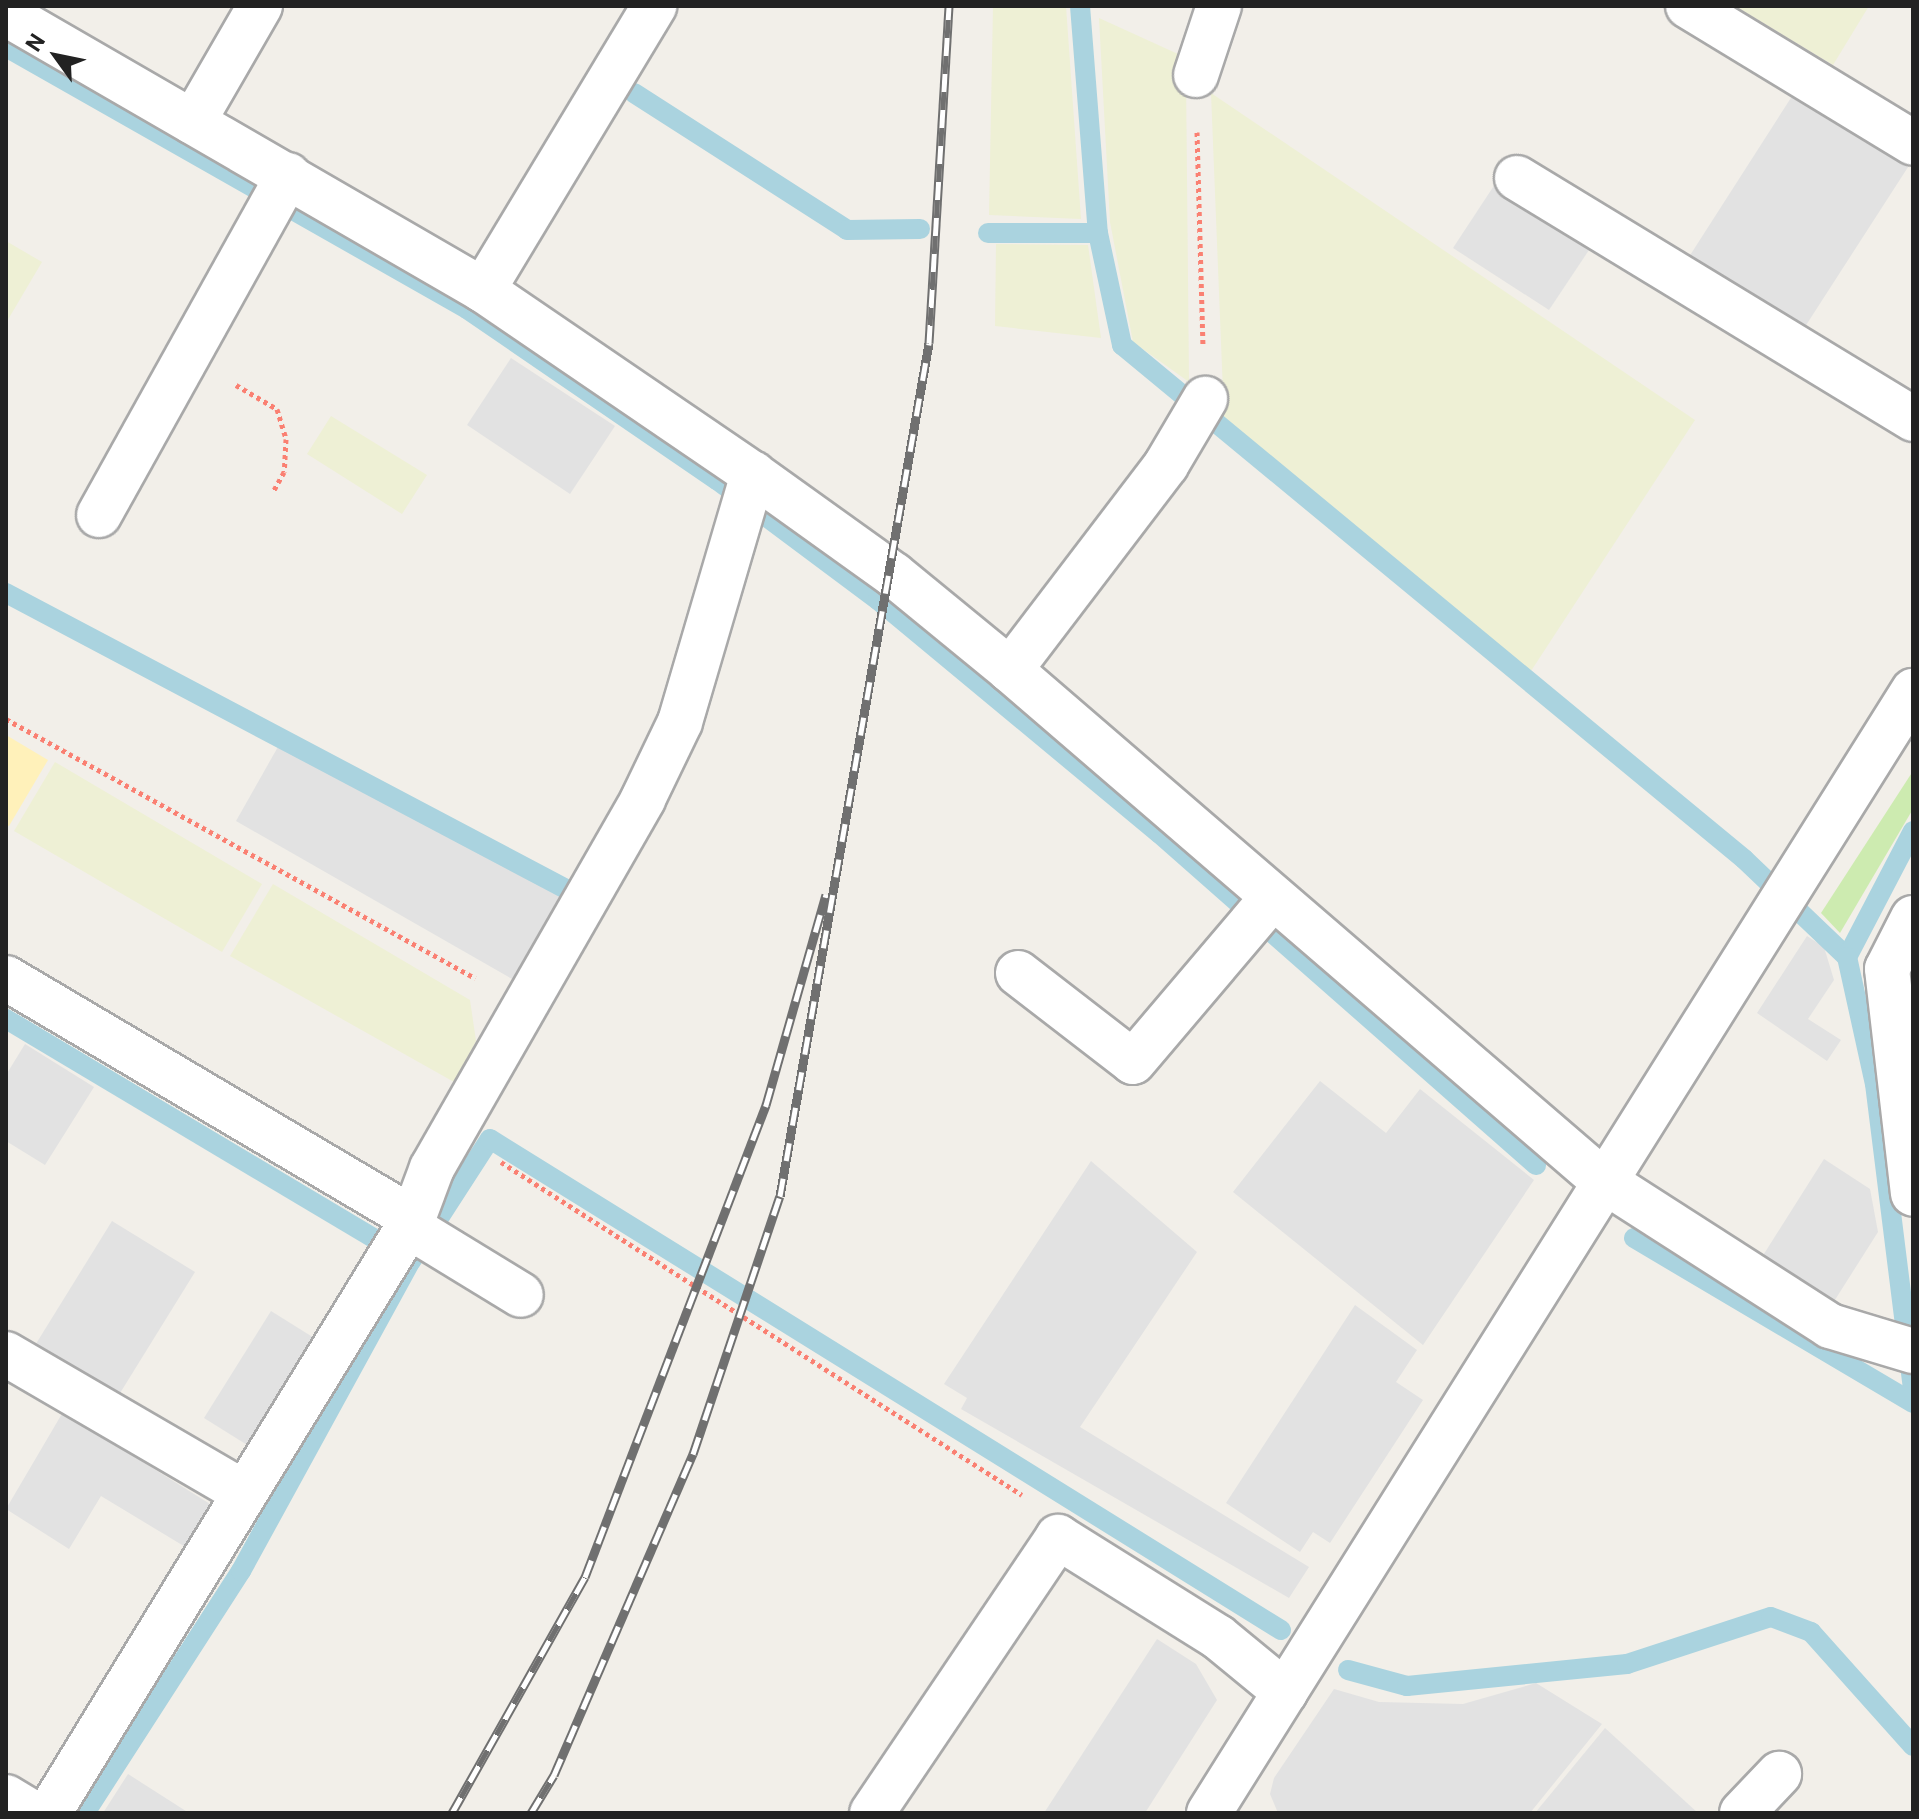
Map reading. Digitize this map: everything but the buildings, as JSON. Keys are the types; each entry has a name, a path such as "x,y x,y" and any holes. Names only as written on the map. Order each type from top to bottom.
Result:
{"street":[{"path":"193,122 260,6"},
{"path":"483,290 654,6"},
{"path":"1196,75 1219,6"},
{"path":"1688,6 1913,143"},
{"path":"6,14 193,122 280,189 483,290 745,492 894,575 1010,670 1260,912 1601,1179 1830,1326 1893,1347"},
{"path":"1517,178 1913,419"},
{"path":"99,515 280,189"},
{"path":"1010,670 1200,408"},
{"path":"49,1813 245,1493 411,1237 432,1168 680,722 745,492"},
{"path":"1210,1813 1601,1179 1913,691"},
{"path":"1018,973 1133,1062 1260,912"},
{"path":"1913,918 1887,969 1913,1193"},
{"path":"6,978 411,1237 521,1295"},
{"path":"6,1354 245,1493"},
{"path":"872,1813 1058,1537 1218,1637 1285,1692"},
{"path":"1742,1813 1779,1774"},
{"path":"6,1797 33,1813"}],"path":[{"path":"1196,75 1200,408"},
{"path":"187,355 277,409 286,439 284,472 274,490"},
{"path":"6,719 525,1005"},
{"path":"492,1156 1034,1503 1053,1545"}],"green space":[{"path":"993,6 1066,6 1081,219 989,215"},
{"path":"1735,6 1869,6 1833,65"},
{"path":"1099,18 1178,54 1186,74 1189,382 1133,342 1110,222"},
{"path":"1211,93 1695,420 1531,671 1224,417"},
{"path":"6,241 42,262 6,323"},
{"path":"996,244 1088,245 1101,338 995,326"},
{"path":"331,416 427,475 402,514 307,454"},
{"path":"55,762 262,884 222,952 14,831"},
{"path":"1913,771 1913,809 1840,933 1821,913"},
{"path":"273,884 470,1000 476,1041 454,1082 230,956"}],"sand":[{"path":"6,735 48,760 9,826 6,825"}],"shaded area":[{"path":"1796,90 1910,164 1801,333 1687,260"},
{"path":"1501,175 1597,238 1549,310 1453,248"},
{"path":"511,358 615,426 570,494 467,425"},
{"path":"279,745 566,896 519,983 236,821"},
{"path":"1807,936 1824,947 1834,980 1808,1019 1841,1040 1827,1061 1757,1013"},
{"path":"25,1044 94,1087 45,1165 6,1141 6,1075"},
{"path":"1320,1081 1386,1133 1420,1089 1534,1180 1423,1345 1233,1192"},
{"path":"1824,1159 1870,1189 1878,1232 1833,1303 1762,1257"},
{"path":"1091,1161 1197,1252 1080,1427 1309,1567 1289,1598 961,1409 967,1398 944,1384"},
{"path":"112,1221 195,1272 117,1398 34,1347"},
{"path":"1355,1305 1417,1350 1396,1382 1423,1400 1330,1543 1313,1532 1300,1552 1226,1503"},
{"path":"271,1311 319,1341 252,1448 204,1418"},
{"path":"63,1412 218,1509 192,1551 101,1496 69,1549 6,1509"},
{"path":"1157,1639 1196,1664 1217,1700 1145,1813 1044,1813"},
{"path":"1536,1683 1602,1724 1530,1813 1278,1813 1270,1794 1274,1778 1334,1689 1379,1702 1463,1704"},
{"path":"1605,1728 1698,1813 1535,1813"},
{"path":"128,1774 189,1813 103,1813"}],"waterway":[{"path":"1080,6 1098,233 1122,345 1744,859 1847,957"},
{"path":"6,47 467,309 717,480 878,600 1160,834 1536,1165"},
{"path":"634,93 847,230 920,229"},
{"path":"988,233 1098,233"},
{"path":"6,593 564,888"},
{"path":"1913,831 1847,957 1875,1084 1913,1391"},
{"path":"6,1019 398,1253"},
{"path":"85,1813 241,1571 411,1261 490,1139 1281,1630"},
{"path":"1634,1238 1913,1403"},
{"path":"1348,1670 1407,1686 1627,1664 1771,1617 1811,1632 1913,1746"}],"railway":[{"path":"531,1813 554,1775 693,1454 780,1196 929,343 949,6"},
{"path":"452,1813 585,1577 766,1105 826,894"}]}
